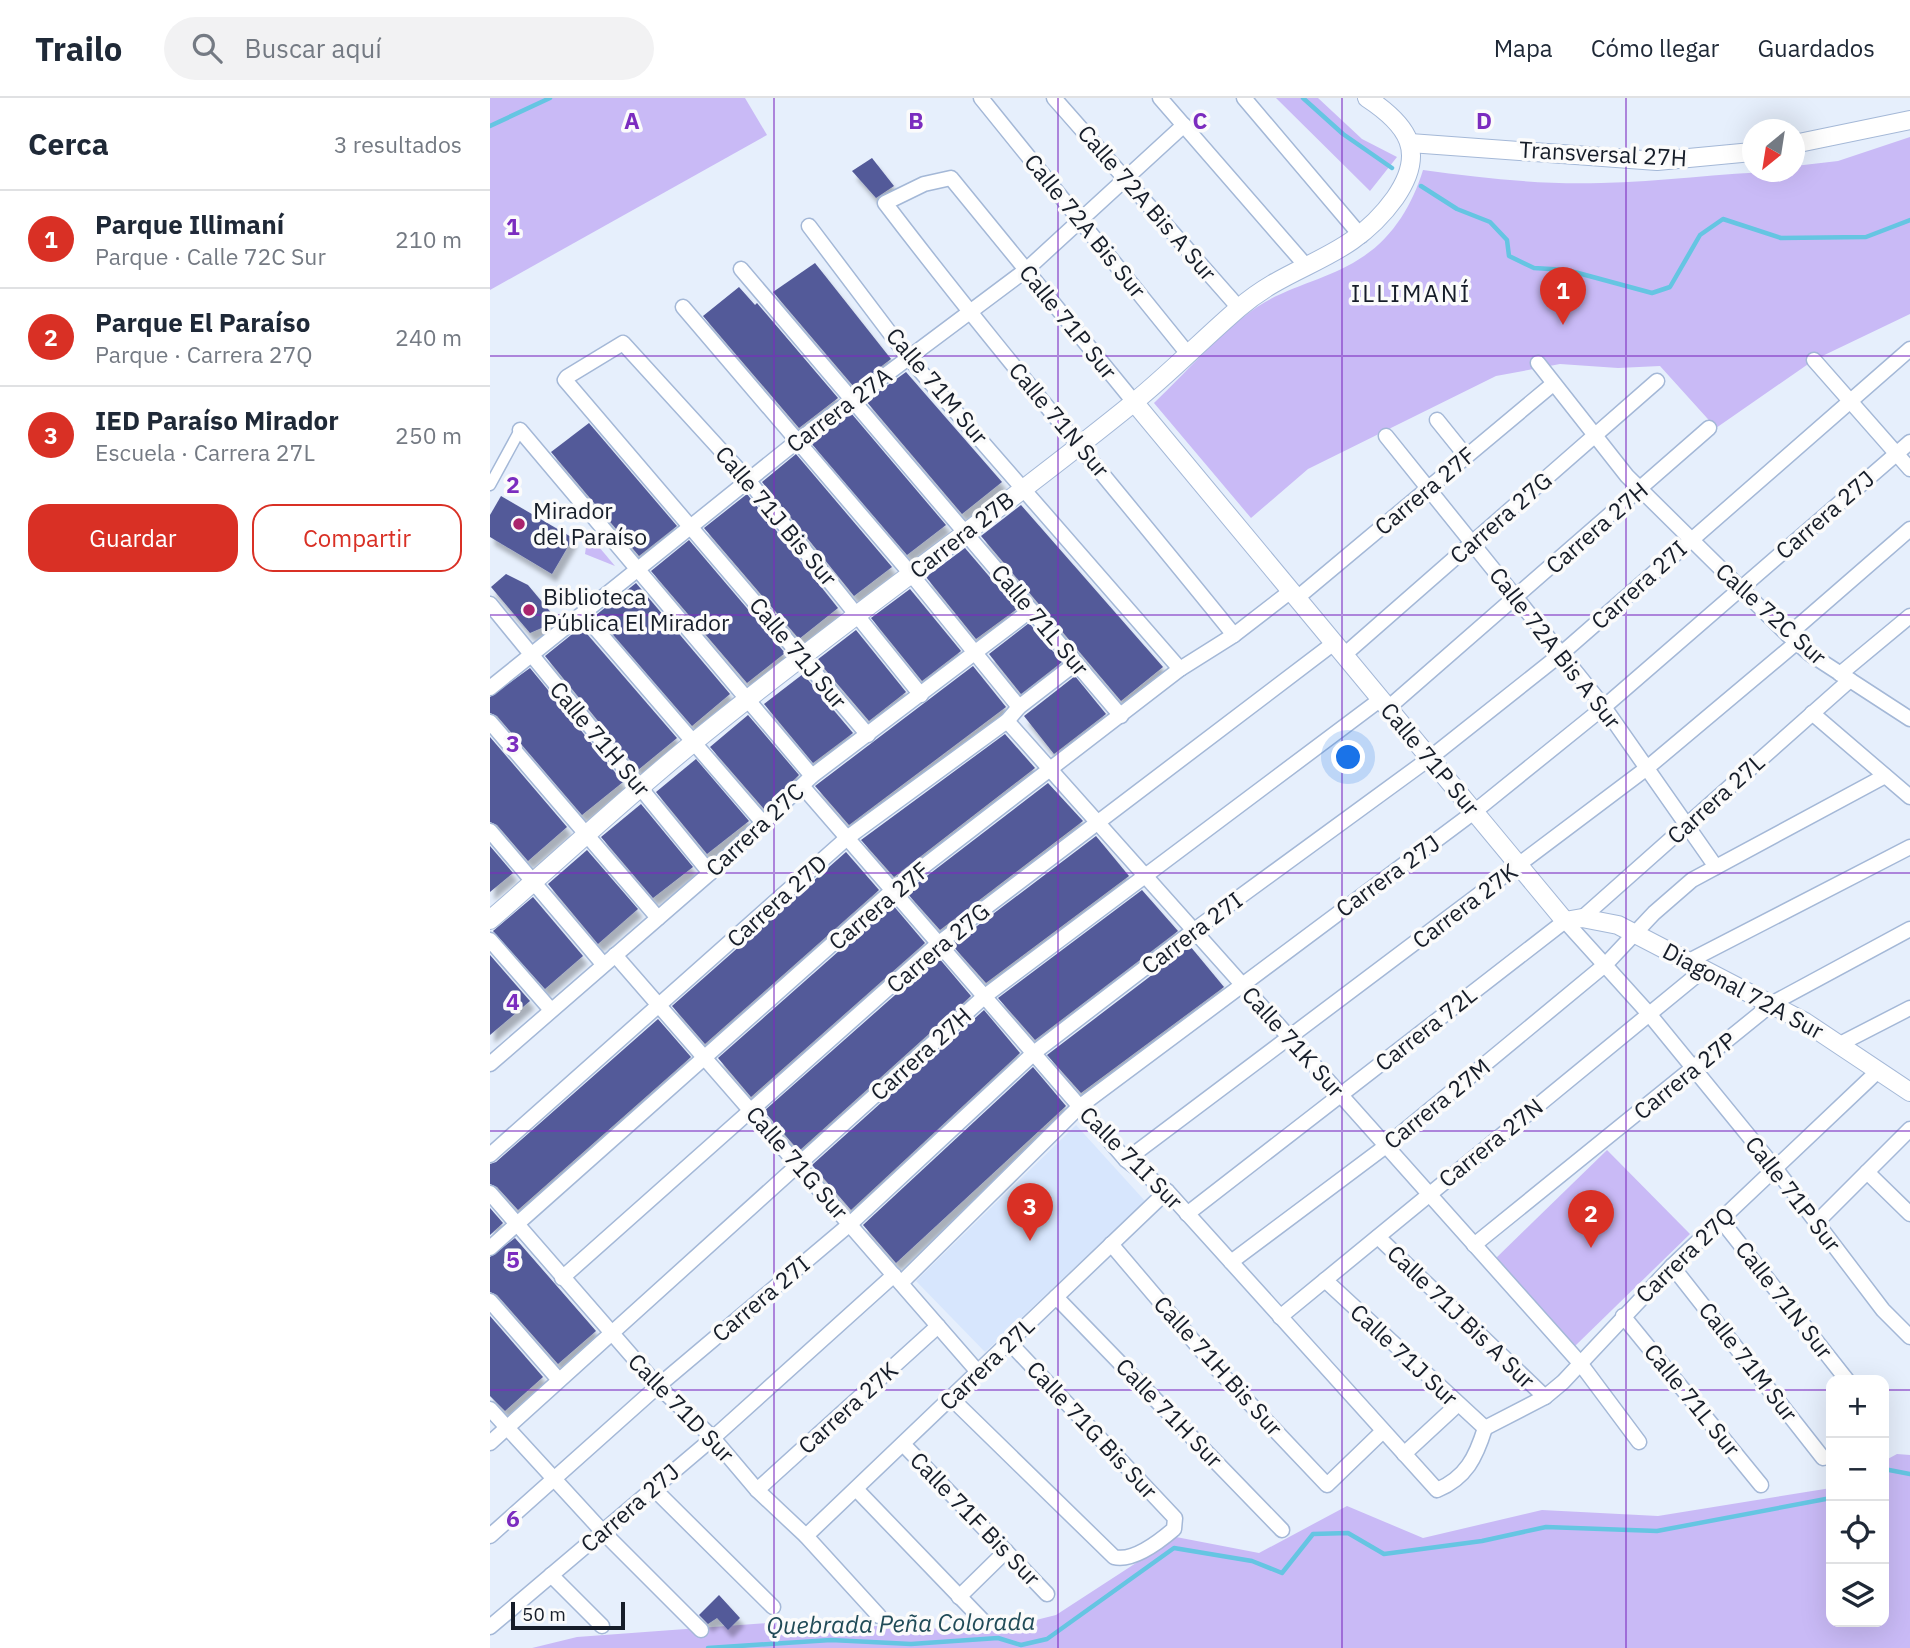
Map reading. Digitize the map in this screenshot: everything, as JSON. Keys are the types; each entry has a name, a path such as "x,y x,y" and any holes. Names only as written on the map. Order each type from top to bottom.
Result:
{"street":[{"name":"Calle 72A Bis Sur","path":"981,98 1188,354"},
{"name":"Calle 72A Bis A Sur","path":"1054,98 1239,308"},
{"path":"1160,98 1307,267"},
{"path":"1244,98 1361,236"},
{"path":"1367,98 1396,118 1410,143"},
{"path":"1805,142 1910,120"},
{"name":"Carrera 27A","path":"490,688 796,442 1026,270 1184,125"},
{"name":"Carrera 27B","path":"490,920 694,742 1134,402 1268,285 1337,253 1361,236 1396,196 1408,170 1410,143"},
{"name":"Transversal 27H","path":"1410,143 1657,161 1742,153"},
{"name":"Calle 71P Sur","path":"885,203 925,184 951,178 1519,866 1574,920 1606,964 1774,1168 1883,1310 1910,1337"},
{"name":"Calle 71N Sur","path":"885,203 968,312 1080,444 1234,635"},
{"name":"Calle 71M Sur","path":"810,226 908,357 1180,669"},
{"name":"Calle 71L Sur","path":"741,269 1121,716"},
{"path":"683,307 911,574 1019,707"},
{"name":"Calle 71J Bis Sur","path":"565,380 623,343 748,480 921,695"},
{"name":"Carrera 27I","path":"490,1536 658,1386 850,1224 1035,1052 1193,931 1430,758 1561,654 1910,348"},
{"path":"1814,360 1849,403 1910,469"},
{"name":"Calle 72C Sur","path":"1538,363 1640,490 1792,639 1845,677 1907,711"},
{"name":"Calle 71J Sur","path":"565,380 868,735"},
{"name":"Carrera 27G","path":"562,1278 752,1112 939,943 1339,649 1473,544 1657,381"},
{"name":"Carrera 27F","path":"490,1248 894,890 1180,669 1294,595 1553,384"},
{"path":"1437,420 1466,456"},
{"name":"Carrera 27H","path":"490,1443 799,1167 985,996 1384,703 1517,599 1709,428"},
{"path":"490,485 520,430"},
{"name":"Calle 71I Sur","path":"520,430 748,700 847,838 1035,1052 1079,1107 1126,1160 1167,1191 1437,1490 1451,1485 1472,1464 1485,1428"},
{"name":"Calle 72A Bis A Sur","path":"1386,436 1604,707 1716,867"},
{"name":"Carrera 27J","path":"490,1627 897,1279 1079,1107 1474,812 1604,707 1910,442"},
{"name":"Carrera 27K","path":"1126,1160 1647,768 1910,529"},
{"name":"Calle 71H Sur","path":"490,604 710,873"},
{"name":"Carrera 27C","path":"493,1056 551,1010 710,873 808,782 1031,610"},
{"path":"584,615 764,824"},
{"name":"Carrera 27L","path":"1574,920 1812,713 1845,677 1910,616"},
{"name":"Carrera 27D","path":"490,1155 847,838 1007,721 1019,707 1076,663"},
{"path":"1812,713 1910,797"},
{"name":"Calle 71K Sur","path":"1007,721 1580,1363 1639,1442"},
{"path":"490,722 657,918"},
{"path":"1716,867 1885,776"},
{"name":"Calle 71G Sur","path":"490,831 533,883 609,960 660,1006 978,1372"},
{"name":"Carrera 27N","path":"1280,1317 1650,1015 1695,966 1910,847"},
{"name":"Carrera 27M","path":"1231,1262 1386,1146 1606,964 1671,897 1716,867"},
{"name":"Diagonal 72A Sur","path":"1574,920 1603,920 1773,1003 1840,1044 1910,1092"},
{"name":"Carrera 72L","path":"1187,1214 1340,1095 1574,920"},
{"name":"Carrera 27P","path":"1474,1245 1695,1070 1773,1003 1910,929"},
{"path":"490,940 551,1010"},
{"path":"1840,1044 1910,1008"},
{"name":"Carrera 27Q","path":"1485,1428 1545,1397 1672,1266 1880,1070"},
{"path":"1816,1223 1910,1129"},
{"path":"1867,1172 1910,1214"},
{"name":"Carrera 27L","path":"806,1536 1167,1191"},
{"name":"Calle 71D Sur","path":"490,1193 658,1386 713,1438 757,1490 806,1536 879,1616"},
{"name":"Calle 71N Sur","path":"1721,1220 1843,1375"},
{"name":"Calle 71J Bis A Sur","path":"1378,1237 1545,1397"},
{"name":"Calle 71H Bis Sur","path":"1111,1244 1218,1370 1327,1485 1383,1431"},
{"name":"Calle 71M Sur","path":"1672,1266 1824,1458"},
{"name":"Calle 71J Sur","path":"1325,1280 1457,1405 1485,1428"},
{"name":"Calle 71H Sur","path":"1056,1297 1282,1530"},
{"path":"490,1301 559,1380"},
{"name":"Calle 71L Sur","path":"1623,1316 1761,1485"},
{"name":"Carrera 27K","path":"757,1490 939,1326"},
{"name":"Calle 71G Bis Sur","path":"951,1398 1114,1557 1123,1558 1154,1544 1174,1529 1175,1518 1009,1342"},
{"path":"1404,1454 1457,1405"},
{"path":"490,1409 602,1531 701,1630"},
{"name":"Calle 71F Bis Sur","path":"903,1444 1047,1594"},
{"path":"652,1487 773,1607"},
{"path":"856,1489 985,1623"},
{"path":"959,1597 1006,1551"},
{"path":"551,1575 601,1626"}],"shaded area":[{"path":"490,98 745,98 767,135 490,290"},
{"path":"1276,98 1318,98 1362,139 1397,157 1370,191"},
{"path":"1910,137 1910,314 1814,360 1716,428 1660,366 1618,368 1560,364 1496,376 1308,469 1251,518 1154,403 1216,341 1257,307 1283,293 1338,271 1375,248 1401,218 1414,195 1423,170 1556,183 1625,182 1742,173 1742,182 1805,182 1805,165 1838,161"},
{"path":"594,541 615,566 585,554 586,547"},
{"path":"1076,1125 1145,1201 985,1352 916,1281"},
{"path":"1607,1150 1690,1234 1575,1346 1493,1261"},
{"path":"1897,1454 1910,1455 1910,1648 532,1648 577,1637 781,1622 992,1631 1056,1615 1176,1537 1259,1553 1347,1506 1423,1538 1542,1510 1658,1516 1826,1489 1826,1627 1889,1627 1889,1458"}],"building":[{"path":"872,158 894,186 876,198 852,171"},
{"path":"815,263 891,359 854,387 773,292"},
{"path":"739,287 755,305 757,303 838,398 799,428 703,316"},
{"path":"906,372 1002,482 962,514 866,401"},
{"path":"851,413 946,525 907,555 811,443"},
{"path":"589,423 677,526 639,556 551,452"},
{"path":"796,454 892,567 854,596 762,482"},
{"path":"747,494 838,608 799,639 704,528"},
{"name":"Mirador del Paraíso","path":"501,496 573,538 552,574 490,537 490,515"},
{"path":"1021,505 1163,667 1121,701 981,536"},
{"path":"689,540 785,653 747,683 651,571"},
{"path":"965,548 1017,609 976,639 926,577"},
{"name":"Biblioteca Pública El Mirador","path":"506,574 528,585 558,621 530,633 491,587"},
{"path":"636,583 730,694 692,726 596,615"},
{"path":"910,589 961,651 922,681 871,618"},
{"path":"1029,623 1062,662 1021,694 989,654"},
{"path":"581,627 677,738 638,770 545,656"},
{"path":"856,630 906,692 869,721 817,660"},
{"path":"973,666 1006,707 849,825 815,786"},
{"path":"530,668 623,782 582,815 497,716 490,713 490,697"},
{"path":"803,674 853,733 813,763 764,704"},
{"path":"1075,676 1106,714 1054,754 1024,716"},
{"path":"748,715 799,775 764,809 710,747"},
{"path":"1005,734 1035,768 894,877 861,840"},
{"path":"490,737 567,827 528,861 497,825 490,822"},
{"path":"696,759 749,821 707,854 656,792"},
{"path":"1048,783 1083,821 940,930 906,892"},
{"path":"641,804 693,867 653,898 601,837"},
{"path":"1096,836 1129,876 986,983 952,945"},
{"path":"490,846 513,873 490,892"},
{"path":"587,850 638,909 598,944 548,884"},
{"path":"846,852 879,890 705,1044 672,1006"},
{"path":"1142,890 1178,931 1035,1040 998,998"},
{"path":"533,897 583,956 545,989 493,931"},
{"path":"892,904 925,943 751,1097 718,1058"},
{"path":"1190,946 1224,987 1081,1093 1047,1055"},
{"path":"490,955 530,1001 490,1035"},
{"path":"938,957 971,996 799,1151 764,1111"},
{"path":"984,1010 1020,1053 851,1210 812,1165"},
{"path":"658,1019 691,1057 518,1210 497,1187 490,1184 490,1164 496,1162"},
{"path":"1033,1067 1066,1106 896,1263 863,1225"},
{"path":"490,1208 503,1223 490,1235"},
{"path":"515,1238 596,1331 558,1364 497,1295 490,1292 490,1257"},
{"path":"490,1316 543,1377 505,1411 490,1396"},
{"path":"719,1595 740,1618 728,1630 717,1618 708,1624 699,1615"}],"waterway":[{"path":"490,126 550,98"},
{"path":"1303,98 1343,134 1392,168"},
{"path":"1421,186 1457,209 1490,222 1507,240 1509,256 1534,268 1567,270 1652,293 1670,287 1700,235 1723,219 1781,238 1866,237 1910,220"},
{"name":"Quebrada Peña Colorada","path":"1889,1470 1910,1474"},
{"name":"Quebrada Peña Colorada","path":"708,1648 831,1640 911,1644 998,1638 1021,1645 1047,1639 1174,1548 1252,1561 1282,1573 1313,1534 1348,1533 1384,1554 1482,1541 1546,1527 1657,1531 1826,1499"}],"place":[{"name":"Parque Illimaní","path":"1563,325"},
{"name":"Mirador del Paraíso","path":"519,524"},
{"name":"Biblioteca Pública El Mirador","path":"529,610"},
{"name":"IED Paraíso Mirador","path":"1030,1241"},
{"name":"Parque El Paraíso","path":"1591,1248"}],"district":[{"name":"ILLIMANÍ","path":"1411,294"}]}
